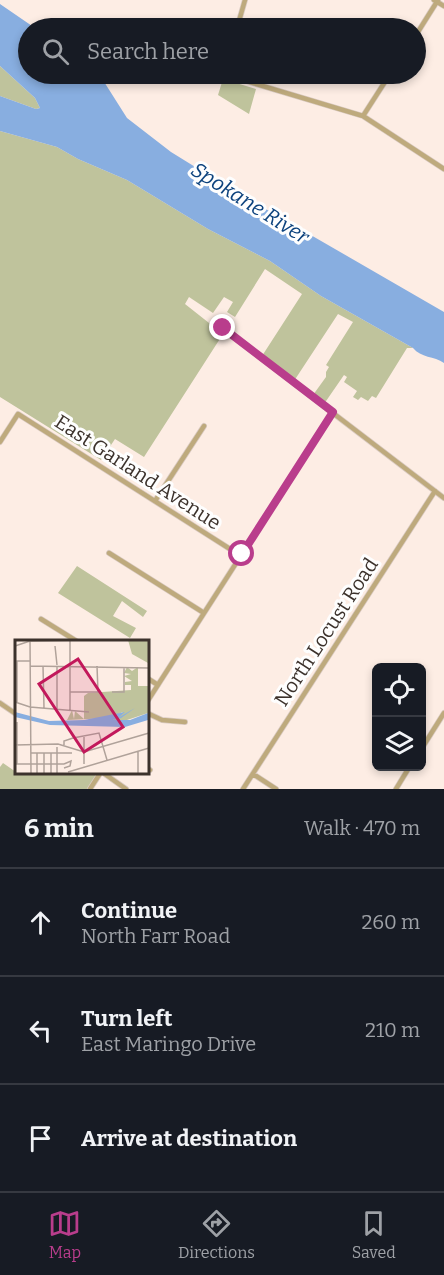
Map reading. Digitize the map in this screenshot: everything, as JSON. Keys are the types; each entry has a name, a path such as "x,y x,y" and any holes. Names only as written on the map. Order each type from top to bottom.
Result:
{"street":[{"path":"240,18 245,0"},
{"path":"426,18 436,1 444,6"},
{"path":"256,84 363,116 444,169"},
{"path":"363,116 384,84"},
{"path":"220,320 227,333 444,498"},
{"path":"148,700 333,412"},
{"name":"East Garland Avenue","path":"0,442 18,414 241,556"},
{"path":"155,501 204,426"},
{"name":"North Locust Road","path":"243,789 435,491"},
{"path":"109,553 204,613"},
{"path":"41,619 75,640"},
{"path":"148,679 158,685"},
{"path":"0,703 15,713"},
{"path":"148,713 162,720 185,722"},
{"path":"426,742 444,713"},
{"path":"396,789 407,771"},
{"path":"90,789 100,774"},
{"path":"104,774 126,789"},
{"path":"252,774 276,789"}],"green space":[{"path":"0,66 35,98 40,108 36,109 0,96"},
{"path":"221,84 240,84 256,89 249,114 218,95"},
{"path":"0,131 57,147 78,159 127,180 208,229 270,261 321,296 413,348 407,348 376,398 372,396 368,401 361,397 358,400 353,397 357,391 344,382 347,377 344,375 324,404 313,395 326,377 329,367 326,365 353,322 338,314 294,381 262,356 302,294 265,269 235,317 227,312 233,302 224,297 213,313 189,297 185,304 223,334 144,457 115,439 101,460 0,397"},
{"path":"77,566 147,611 143,617 122,601 113,616 136,628 130,638 58,593"},
{"path":"3,763 15,771 15,774 98,774 88,789 0,789 0,767"}],"water":[{"path":"0,4 20,18 18,18 18,82 0,66"},
{"name":"Spokane River","path":"20,84 105,84 127,118 171,152 444,312 444,363 420,354 321,296 270,261 208,229 127,180 78,159 57,147 0,131 0,96 36,109 40,108 35,98"}],"route":[{"path":"223,328 333,412 242,554"}]}
